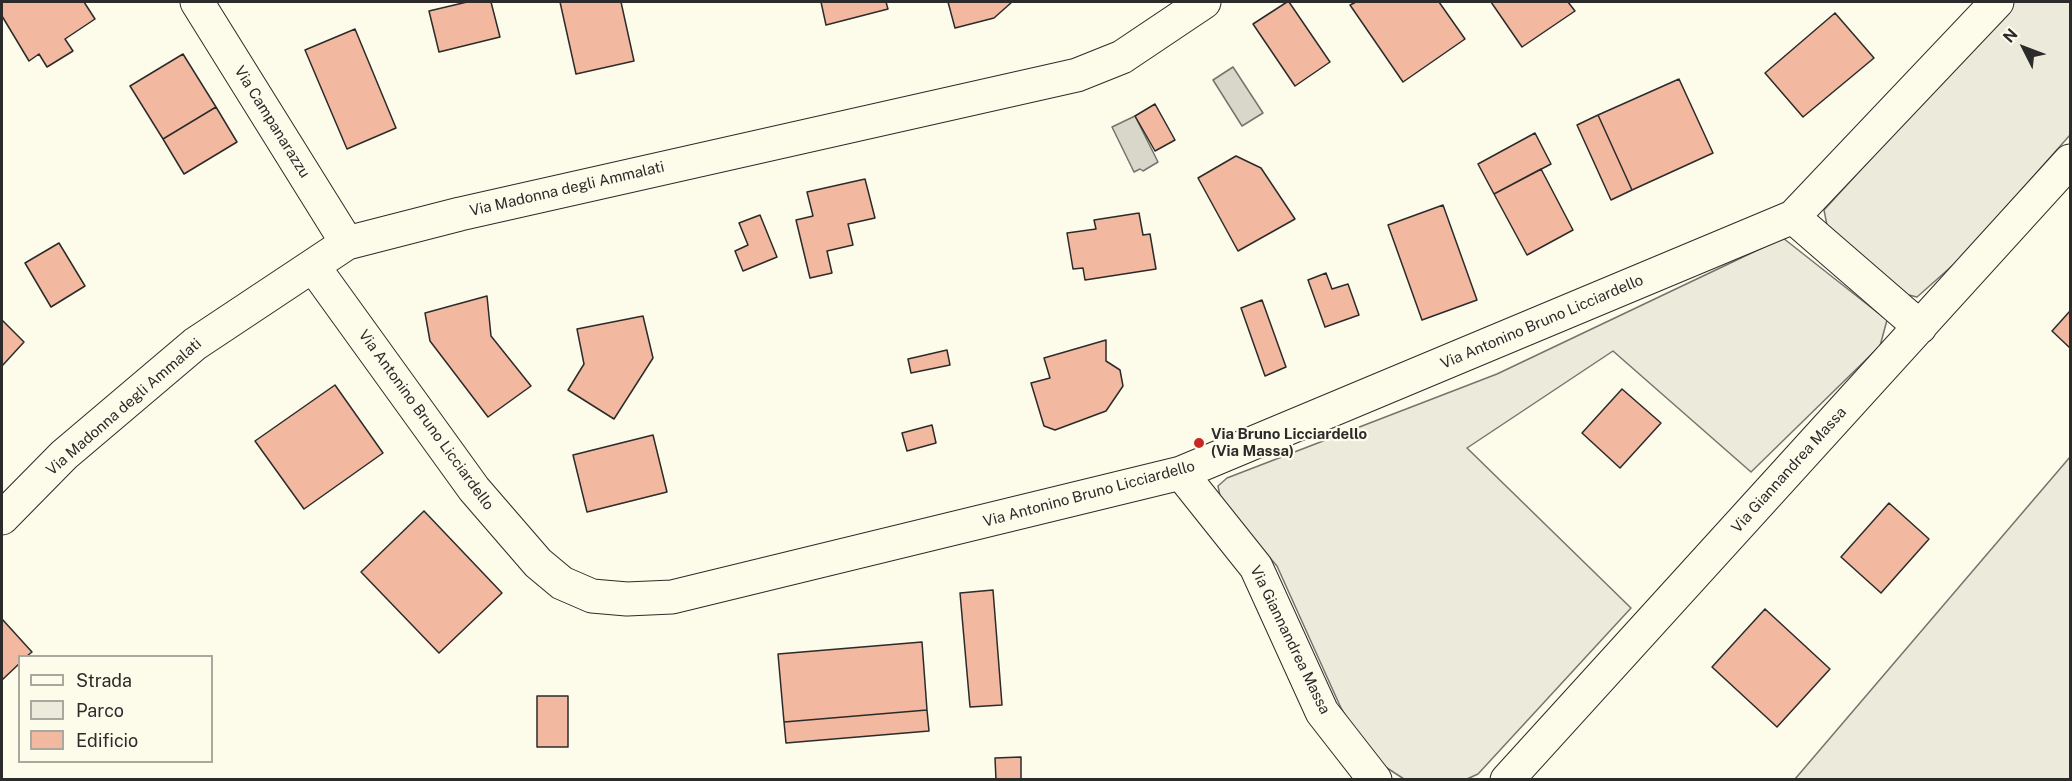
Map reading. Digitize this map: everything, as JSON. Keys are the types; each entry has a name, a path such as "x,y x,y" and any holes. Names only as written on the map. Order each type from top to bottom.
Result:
{"street":[{"name":"Via Campanarazzu","path":"197,2 347,243"},
{"name":"Via Madonna degli Ammalati","path":"2,518 64,455 195,344 347,243 460,214 1077,75 1122,57 1204,2"},
{"name":"Via Antonino Bruno Licciardello","path":"314,266 474,489 538,563 562,583 592,596 627,599 672,597 1181,473 1793,217 1997,2"},
{"name":"Via Giannandrea Massa","path":"1508,780 2070,161"},
{"path":"1793,217 1920,327"},
{"name":"Via Giannandrea Massa","path":"1181,473 1256,567 1322,712 1375,780"}],"green space":[{"path":"2014,2 2070,2 2070,135 1961,258 1917,297 1896,292 1827,225 1824,210"},
{"path":"1783,238 1887,320 1880,346 1751,472 1613,351 1467,448 1631,608 1478,774 1467,779 1404,779 1384,766 1358,737 1341,708 1277,566 1221,501 1218,486 1227,478 1497,374"},
{"path":"2070,457 2070,779 1795,779"}],"shaded area":[{"path":"1233,67 1263,113 1242,126 1213,80"},
{"path":"1135,116 1158,162 1143,171 1140,169 1134,172 1112,127"}],"building":[{"path":"2,2 84,2 95,19 65,39 73,51 47,67 39,54 29,61 2,16"},
{"path":"467,2 491,2 500,37 439,52 429,11"},
{"path":"560,2 621,2 634,61 576,74"},
{"path":"821,2 886,2 888,9 826,25"},
{"path":"948,2 1012,2 994,18 955,28"},
{"path":"1287,2 1330,62 1295,86 1253,24"},
{"path":"1356,2 1439,2 1465,39 1403,82 1350,5"},
{"path":"1491,2 1568,2 1575,11 1522,47"},
{"path":"1835,13 1874,58 1803,117 1765,73"},
{"path":"355,29 396,128 347,149 305,50"},
{"path":"183,54 216,107 163,139 130,86"},
{"path":"1679,79 1713,153 1632,190 1598,115"},
{"path":"1155,104 1175,140 1155,151 1135,116"},
{"path":"216,107 237,142 184,174 163,139"},
{"path":"1598,115 1632,190 1611,200 1577,125"},
{"path":"1535,133 1551,164 1494,194 1478,164"},
{"path":"1236,156 1261,168 1295,219 1238,251 1198,178"},
{"path":"1541,169 1573,230 1527,255 1494,194"},
{"path":"865,179 875,218 848,224 853,245 827,251 832,273 810,278 796,220 813,216 807,192"},
{"path":"1443,205 1477,300 1422,320 1388,225"},
{"path":"1139,213 1143,235 1150,234 1156,269 1085,280 1083,268 1073,269 1067,233 1096,229 1094,220"},
{"path":"760,215 777,257 743,271 735,251 748,245 739,223"},
{"path":"59,243 85,286 51,307 25,263"},
{"path":"1326,273 1332,289 1348,284 1359,315 1325,327 1308,280"},
{"path":"487,296 491,336 531,386 488,417 430,341 425,313"},
{"path":"1262,300 1286,367 1265,376 1241,308"},
{"path":"2070,311 2070,348 2052,331"},
{"path":"643,316 653,358 614,419 568,390 584,364 577,329"},
{"path":"2,320 24,342 2,366"},
{"path":"1106,340 1106,361 1120,370 1123,386 1106,411 1055,430 1044,426 1031,383 1050,378 1044,358"},
{"path":"947,350 950,365 911,373 908,359"},
{"path":"335,385 383,453 304,509 255,441"},
{"path":"1622,389 1661,423 1620,468 1582,433"},
{"path":"932,425 936,443 907,451 902,433"},
{"path":"653,435 667,492 587,512 573,455"},
{"path":"1889,503 1929,539 1881,593 1841,557"},
{"path":"424,511 502,593 439,653 361,572"},
{"path":"993,590 1002,705 970,707 960,593"},
{"path":"1765,609 1830,669 1777,727 1712,667"},
{"path":"2,619 32,652 28,655 18,655 18,665 2,680"},
{"path":"922,642 927,710 784,722 778,654"},
{"path":"537,696 568,696 568,747 537,747"},
{"path":"927,710 929,731 786,743 784,722"},
{"path":"1021,757 1021,780 996,780 995,758"}],"place":[{"name":"Via Bruno Licciardello (Via Massa)","path":"1199,443"}]}
